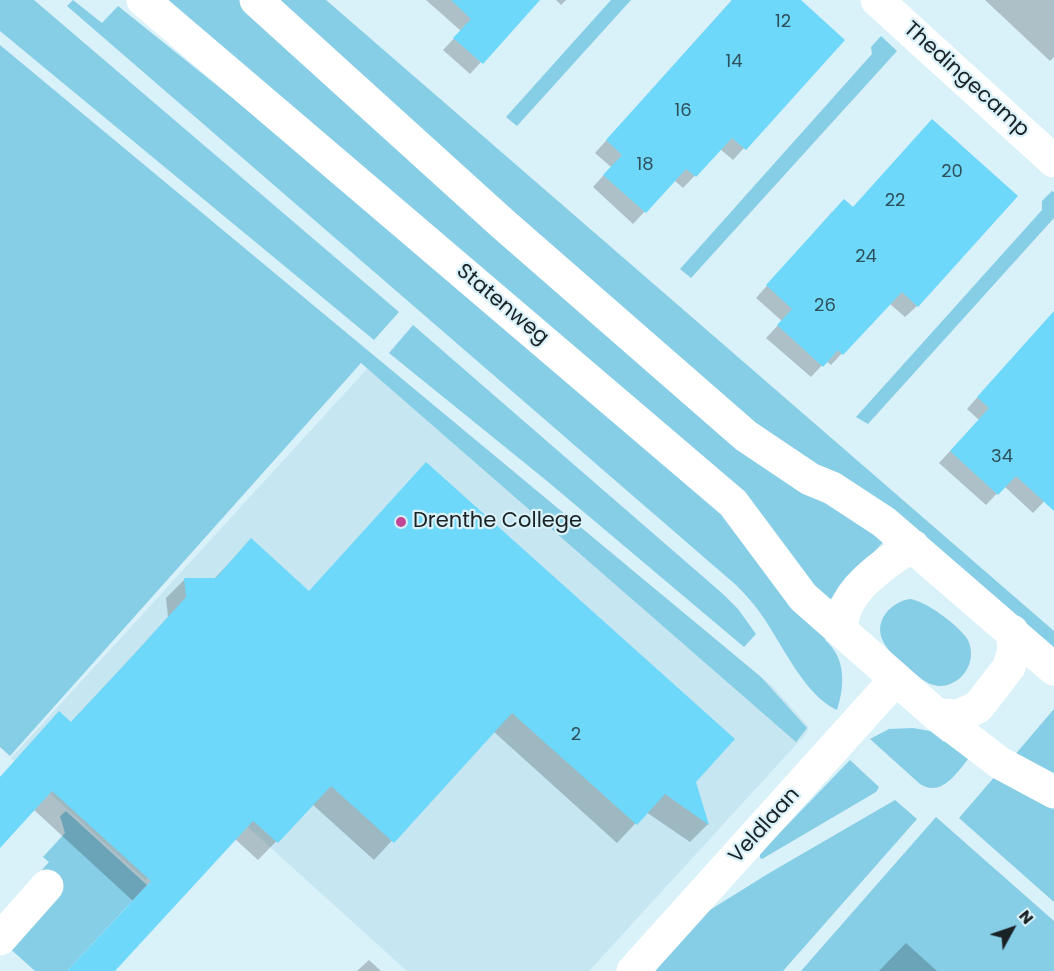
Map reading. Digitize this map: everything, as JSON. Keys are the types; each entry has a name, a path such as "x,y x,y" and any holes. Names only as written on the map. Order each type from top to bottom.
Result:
{"street":[{"name":"Statenweg","path":"143,0 733,503 803,597 895,680 1000,764 1054,792"},
{"path":"256,0 502,224 746,436 810,479 832,488 884,522 1054,669"},
{"name":"Thedingecamp","path":"877,0 1054,161"},
{"path":"840,630 849,602 867,580 892,557 913,546"},
{"path":"937,715 959,716 978,707 1009,667 1014,650 1012,631"},
{"name":"Veldlaan","path":"633,971 895,680"},
{"path":"0,939 47,886"}],"shaded area":[{"path":"0,0 34,0 399,312 374,340 0,31"},
{"path":"73,0 102,23 118,6 437,262 709,497 828,634 825,640 837,655 842,672 837,710 825,703 805,682 760,613 736,585 67,6"},
{"path":"161,0 244,0 885,540 828,602"},
{"path":"273,0 326,0 1054,631 1054,653 772,439"},
{"path":"611,0 631,0 517,126 506,117"},
{"path":"881,36 897,51 691,278 680,269 872,54 871,47"},
{"path":"0,45 761,677 807,728 796,742 361,363 10,756 0,747"},
{"path":"1052,191 1054,192 1054,218 868,424 856,417 1042,210 1042,201"},
{"path":"413,325 723,594 738,609 756,634 744,647 547,481 389,353"},
{"name":"Drenthe College","path":"377,358 773,687 808,726 804,736 589,971 407,971 219,801 145,880 11,758"},
{"path":"910,599 940,614 966,637 971,650 970,663 958,680 943,686 928,683 913,673 886,647 881,634 882,620 890,608"},
{"path":"1054,709 1054,778 1013,757"},
{"path":"913,728 930,731 944,742 949,736 970,757 942,786 935,788 920,784 870,739 889,729"},
{"path":"850,760 879,787 876,792 762,859 760,858 760,854 770,843"},
{"path":"997,774 1054,804 1054,902 959,818"},
{"path":"895,800 917,819 783,971 654,971 705,913"},
{"path":"66,811 147,885 67,971 35,971 7,946 41,871 49,862 43,857 65,833 60,816"},
{"path":"936,817 1054,921 1054,971 801,971"}],"building":[{"path":"451,0 540,0 483,64 453,38 471,19"},
{"path":"732,0 801,0 845,40 746,150 732,138 696,177 686,169 646,213 603,175 622,155 606,140"},
{"path":"932,119 1018,196 918,307 902,292 843,355 838,350 823,367 777,325 792,309 766,285 844,199 853,207"},
{"path":"1054,311 1054,511 1016,476 998,495 950,451 989,408 977,397"},
{"path":"426,462 735,739 696,782 709,825 665,794 637,825 512,713 394,843 331,786 278,843 253,821 115,971 67,971 151,881 52,791 0,848 0,777 59,711 71,722 139,649 186,597 184,578 216,578 251,538 309,591"}],"place":[{"name":"Drenthe College","path":"401,522"}]}
